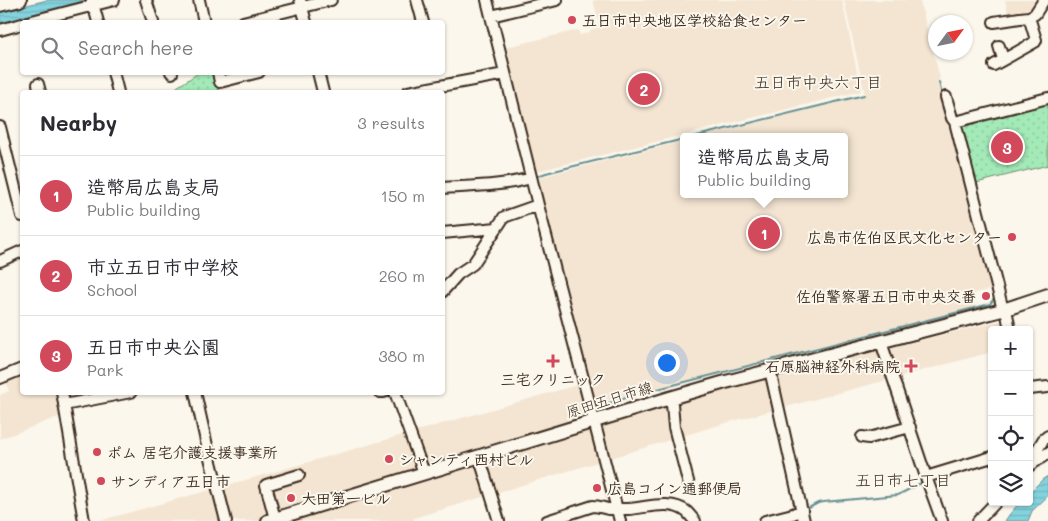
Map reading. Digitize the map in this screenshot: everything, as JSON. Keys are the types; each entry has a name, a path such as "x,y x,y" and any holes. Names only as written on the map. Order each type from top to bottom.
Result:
{"main road":[{"path":"0,5 20,0"},
{"name":"原田五日市線","path":"277,519 670,398 770,370 1005,310 1048,295"}],"street":[{"path":"35,20 93,3 114,0"},
{"path":"146,0 152,20"},
{"path":"198,0 203,20"},
{"path":"250,20 301,4 331,0"},
{"path":"487,0 620,521"},
{"path":"491,16 557,0"},
{"path":"994,22 1030,17 1035,14 1044,0"},
{"path":"420,1 423,20"},
{"path":"93,3 97,20"},
{"path":"301,4 305,20"},
{"path":"994,64 1035,42 1030,17"},
{"path":"0,30 20,25"},
{"path":"999,46 1003,59"},
{"path":"423,90 505,74"},
{"path":"114,75 118,90"},
{"path":"219,75 220,82 247,75"},
{"path":"319,75 322,90"},
{"path":"946,97 955,122 1009,326"},
{"path":"955,122 1048,98"},
{"path":"0,127 2,144 20,209"},
{"path":"445,188 486,186 520,182 531,178"},
{"path":"445,289 458,274 472,264 504,216 538,204"},
{"path":"445,232 497,228"},
{"path":"0,261 20,252"},
{"path":"882,342 942,521"},
{"path":"0,378 20,370"},
{"path":"770,370 804,521"},
{"path":"1033,389 1048,387"},
{"path":"62,395 84,521"},
{"path":"64,405 116,395"},
{"path":"196,395 226,521"},
{"path":"396,395 424,473"},
{"path":"670,398 674,427 689,486"},
{"path":"862,437 869,438 910,427"},
{"path":"1033,455 1048,436"},
{"path":"1033,456 1048,453"},
{"path":"479,456 499,521"},
{"path":"926,476 988,458"},
{"path":"277,519 266,485 299,475"},
{"path":"546,521 593,506 616,509 671,506 682,509 695,521"},
{"path":"978,521 992,506"},
{"path":"766,521 802,510"}],"shaded area":[{"path":"593,0 842,0 861,91 691,133 680,133 680,136 534,172 503,48 578,30 580,35 600,27"},
{"path":"844,0 919,0 928,32 928,60 935,60 940,78 938,81 992,289 972,294 975,307 598,403 593,399 536,178 680,142 680,198 848,198 848,133 715,133 865,95"},
{"path":"1005,0 1038,0 1032,8 1008,13"},
{"path":"1004,320 1005,326 988,326 988,353 722,424 414,518 414,521 99,521 584,383 595,426 741,384"},
{"path":"20,372 20,395 58,395 61,416 0,439 0,395 9,391 5,378"}],"green space":[{"path":"195,75 215,75 218,90 174,90"},
{"path":"1048,100 1048,165 976,183 962,130 964,124"}],"water":[{"path":"47,0 93,0 0,24 0,12"},
{"path":"1048,476 1048,496 1032,511 1028,521 1005,521 1017,506 1033,506 1033,489"}],"waterway":[{"path":"939,82 942,95"},
{"path":"709,133 864,95"},
{"path":"949,121 981,245"},
{"path":"535,177 680,140"},
{"path":"646,392 990,304 995,297 994,295"},
{"path":"595,407 633,396"},
{"path":"805,510 824,502 898,495 925,481"}],"place":[{"name":"五日市中央地区学校給食センター","path":"572,20"},
{"name":"市立五日市中学校","path":"644,89"},
{"name":"五日市中央公園","path":"1007,147"},
{"name":"造幣局広島支局","path":"764,233"},
{"name":"広島市佐伯区民文化センター","path":"1012,237"},
{"name":"佐伯警察署五日市中央交番","path":"986,296"},
{"name":"三宅クリニック","path":"553,361"},
{"name":"石原脳神経外科病院","path":"911,366"},
{"name":"ポム 居宅介護支援事業所","path":"97,452"},
{"name":"シャンティ西村ビル","path":"389,459"},
{"name":"サンディア五日市","path":"101,481"},
{"name":"広島コイン通郵便局","path":"597,488"},
{"name":"大田第一ビル","path":"291,498"}],"district":[{"name":"五日市中央六丁目","path":"818,81"},
{"name":"五日市七丁目","path":"903,479"}]}
